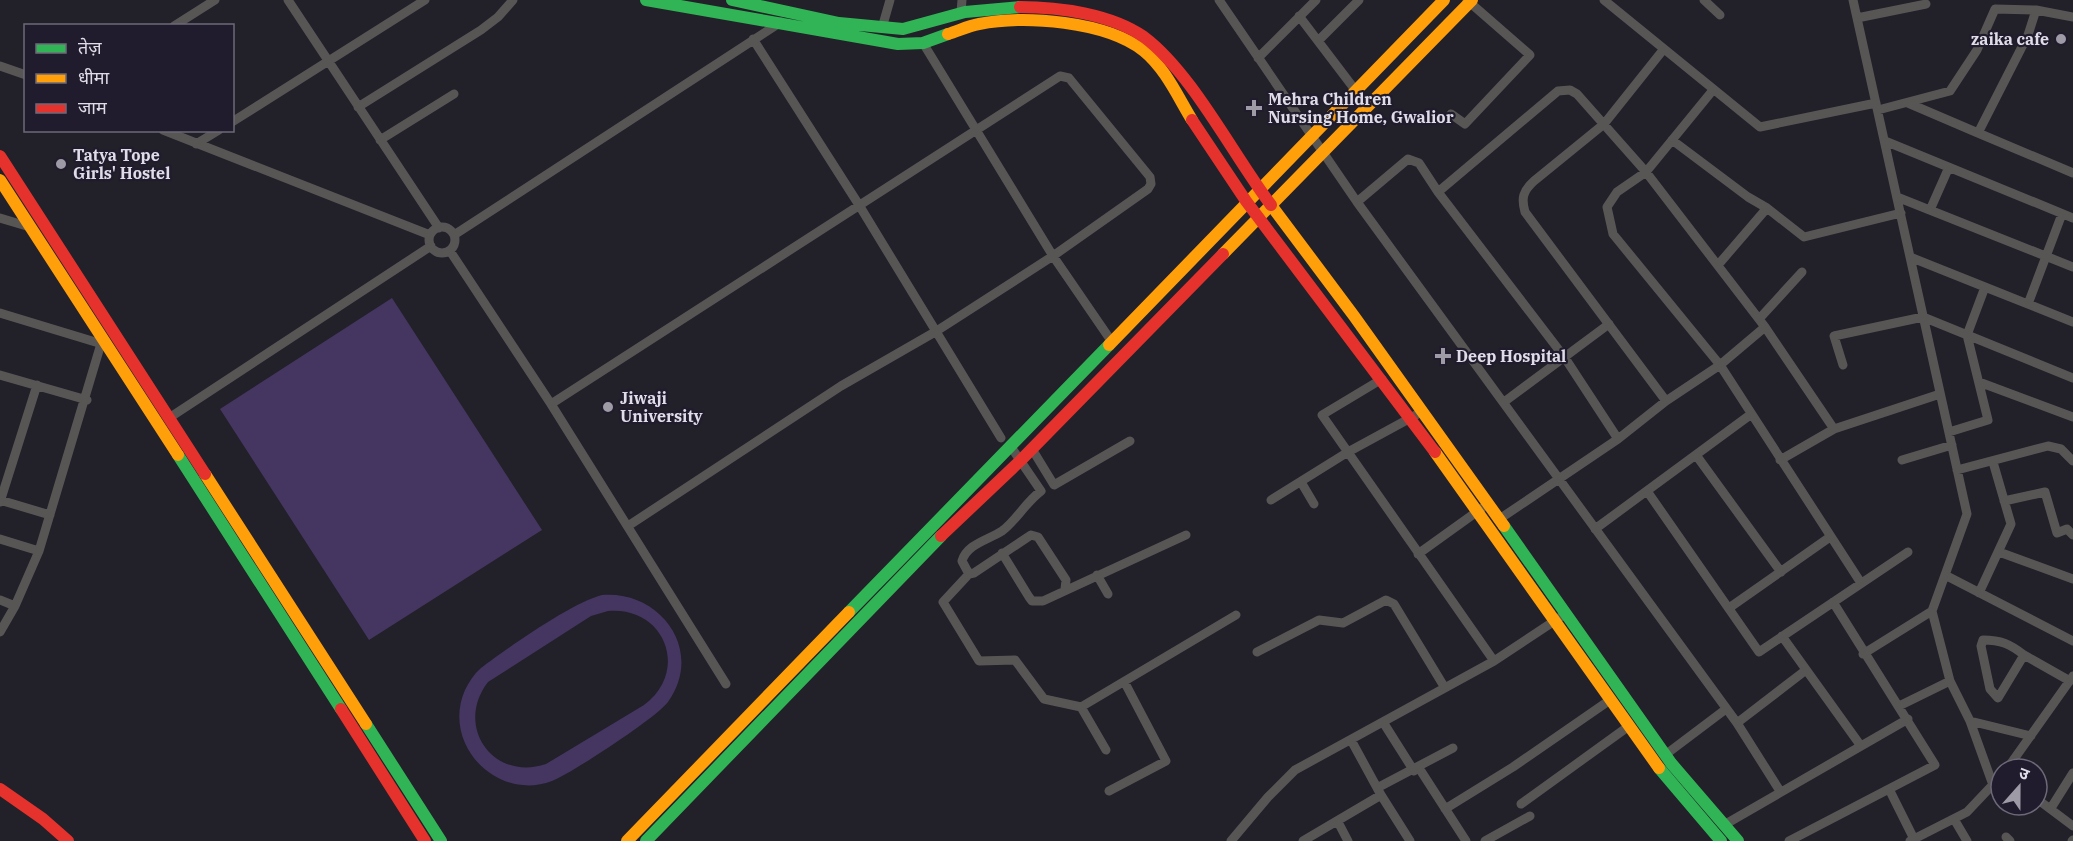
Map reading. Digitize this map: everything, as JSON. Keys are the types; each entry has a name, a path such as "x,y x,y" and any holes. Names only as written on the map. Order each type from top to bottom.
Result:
{"main road":[{"path":"645,0 781,22 881,42 923,43 978,24 1032,19 1121,31 1160,68 1208,146 1246,201 1382,379 1417,415"},
{"path":"732,0 763,3 882,28 915,28 944,18 962,6 1052,9 1153,42 1170,61 1259,189 1337,292 1417,415 1560,617 1665,755 1738,841"},
{"path":"627,841 1006,443 1112,342 1246,201 1312,137 1444,0"},
{"path":"646,841 955,521 1021,460 1470,1"},
{"path":"944,18 950,33"},
{"path":"0,156 441,841"},
{"path":"0,180 425,841"},
{"path":"1324,301 1337,292"},
{"path":"1483,508 1498,520 1610,700 1661,771 1721,841"},
{"path":"0,789 43,819 68,841"}],"street":[{"path":"177,24 215,0"},
{"path":"288,0 439,228"},
{"path":"234,121 425,0"},
{"path":"358,107 481,30 498,17 513,0"},
{"path":"882,28 890,0"},
{"path":"1232,0 1222,4 1322,152 1737,723 1780,791"},
{"path":"1258,58 1316,0"},
{"path":"1318,41 1359,0"},
{"path":"1604,0 1760,128 1877,106 1908,103 1950,91 1977,50 1995,9 2036,10 2073,17"},
{"path":"1704,0 1720,15"},
{"path":"1853,0 1967,514 1932,611 1950,681 1970,721 1989,774"},
{"path":"1451,114 1465,124 1530,55 1470,1"},
{"path":"758,18 763,3"},
{"path":"1857,18 1926,4"},
{"path":"1978,133 2028,35 2036,10"},
{"path":"1299,16 1356,91"},
{"path":"454,235 781,22"},
{"path":"753,39 859,205 935,332 1006,443 1021,460 1041,491"},
{"path":"923,43 974,131 1053,256 1112,342"},
{"path":"1663,50 1604,124 1533,181 1526,189 1522,200 1525,212 1666,401"},
{"path":"0,66 24,74"},
{"path":"551,404 974,131 1064,76 1069,78 1150,177 1151,184 1148,189 1053,256 935,332 841,386 628,526"},
{"path":"1438,192 1558,91 1570,90 1577,94 1646,172 1718,265 1762,323 1834,429"},
{"path":"1713,90 1646,172 1617,192 1607,207 1613,234 1720,365 1750,415 1861,583"},
{"path":"380,140 454,94"},
{"path":"1908,103 2073,172"},
{"path":"168,132 430,235"},
{"path":"196,144 216,132"},
{"path":"1672,140 1804,237 1900,213"},
{"path":"1885,141 2073,218"},
{"path":"1357,202 1407,159 1419,163 1438,192 1565,358 1618,439"},
{"path":"1930,210 1949,166"},
{"path":"1897,198 2073,267"},
{"path":"1718,265 1767,208"},
{"path":"2028,304 2061,214"},
{"path":"0,218 30,227"},
{"path":"439,228 447,229 454,235 454,244 450,251 441,253 431,246 430,235 439,228"},
{"path":"169,418 431,246"},
{"path":"450,251 551,404 726,684"},
{"path":"1910,257 2073,322"},
{"path":"1498,520 1618,439 1666,401 1720,365 1762,323 1802,272"},
{"path":"1949,432 1988,420 1967,334 1985,287"},
{"path":"0,313 103,340 87,400 39,551 15,606 0,632"},
{"path":"1843,365 1834,336 1923,317 2073,378"},
{"path":"1504,402 1610,324"},
{"path":"0,375 87,400"},
{"path":"1382,379 1322,415 1494,661"},
{"path":"1978,382 2073,417"},
{"path":"37,386 0,501 50,515"},
{"path":"1780,460 1834,429 1940,394"},
{"path":"1271,500 1348,452 1417,415"},
{"path":"1595,529 1750,415"},
{"path":"969,574 962,561 966,552 1004,530 1027,501 1130,441"},
{"path":"1902,460 1952,445"},
{"path":"1957,470 2048,446 2061,449 2073,461"},
{"path":"1032,448 1053,485"},
{"path":"1696,455 1781,572"},
{"path":"1979,593 2011,524 1993,462"},
{"path":"1300,482 1314,504"},
{"path":"1647,491 1759,652 1908,552"},
{"path":"2004,501 2045,492 2057,533 2067,529 2073,535"},
{"path":"1418,554 1483,508"},
{"path":"1065,589 1066,580 1038,537 1031,535 969,574 943,602 979,662 1015,660 1044,699 1081,707 1125,683 1236,615"},
{"path":"1002,553 1032,601 1043,601 1186,535"},
{"path":"1729,608 1830,537"},
{"path":"0,539 39,551"},
{"path":"1999,552 2073,579"},
{"path":"1097,575 1108,594"},
{"path":"1945,575 2073,641"},
{"path":"0,600 15,606"},
{"path":"1257,652 1319,620 1344,623 1386,600 1394,604 1445,688"},
{"path":"1789,841 1935,765 1908,719 1863,654 1833,602"},
{"path":"1863,654 1932,611"},
{"path":"1231,841 1268,797 1295,770 1494,661 1560,617"},
{"path":"1782,636 1861,746"},
{"path":"2016,757 2072,679 2024,655 2010,644 1997,640 1983,640 1981,646 1990,689 1998,699 2024,655"},
{"path":"1737,723 1806,670"},
{"path":"1899,706 1950,681"},
{"path":"1109,791 1166,761 1125,683"},
{"path":"1445,809 1610,700"},
{"path":"1081,707 1106,750"},
{"path":"1665,755 1726,709"},
{"path":"1724,825 1908,719"},
{"path":"1970,721 2031,736"},
{"path":"1383,722 1466,841"},
{"path":"1521,804 1629,726"},
{"path":"1351,740 1379,792 1410,841"},
{"path":"1303,841 1338,822 1379,792 1453,748"},
{"path":"2073,772 2051,808 2073,826"},
{"path":"1889,789 1913,840 1967,812 1989,789"},
{"path":"1485,841 1530,816"},
{"path":"1954,819 1967,841"},
{"path":"1338,822 1348,841"}],"shaded area":[{"path":"392,298 542,530 369,640 220,409"},
{"path":"602,595 623,596 642,602 658,613 671,627 679,644 681,663 678,682 668,702 648,720 613,744 577,768 552,781 531,785 512,783 494,776 479,764 467,748 461,730 460,710 465,690 478,670 540,627 589,599","holes":["608,611 628,612 644,619 657,630 665,643 668,659 666,675 658,691 644,705 546,764 527,767 510,765 495,758 484,746 477,732 475,716 479,699 488,682 591,616"]}],"traffic: fast":[{"path":"646,0 898,44 923,43 948,34"},
{"path":"732,0 839,23 903,29 965,12 1020,7"},
{"path":"849,612 1109,345"},
{"path":"178,455 341,709"},
{"path":"1504,526 1671,763 1738,841"},
{"path":"646,841 941,536"},
{"path":"366,724 441,841"},
{"path":"1659,768 1721,841"}],"traffic: slow":[{"path":"1109,345 1444,0"},
{"path":"1223,254 1472,0"},
{"path":"948,34 979,24 1019,20 1064,23 1109,33 1128,41 1152,58 1171,83 1192,120"},
{"path":"0,180 178,455"},
{"path":"1271,205 1354,316 1504,526"},
{"path":"1435,452 1659,768"},
{"path":"205,474 366,724"},
{"path":"627,841 849,612"}],"traffic: jam":[{"path":"1020,7 1068,10 1101,17 1144,37 1179,71 1271,205"},
{"path":"1192,120 1246,201 1435,452"},
{"path":"0,156 205,474"},
{"path":"941,536 1021,460 1223,254"},
{"path":"341,709 425,841"},
{"path":"0,789 43,819 68,841"}],"place":[{"name":"zaika cafe","path":"2061,39"},
{"name":"Mehra Children Nursing Home, Gwalior","path":"1254,108"},
{"name":"Tatya Tope Girls' Hostel","path":"61,164"},
{"name":"Deep Hospital","path":"1443,356"},
{"name":"Jiwaji University","path":"608,407"}]}
